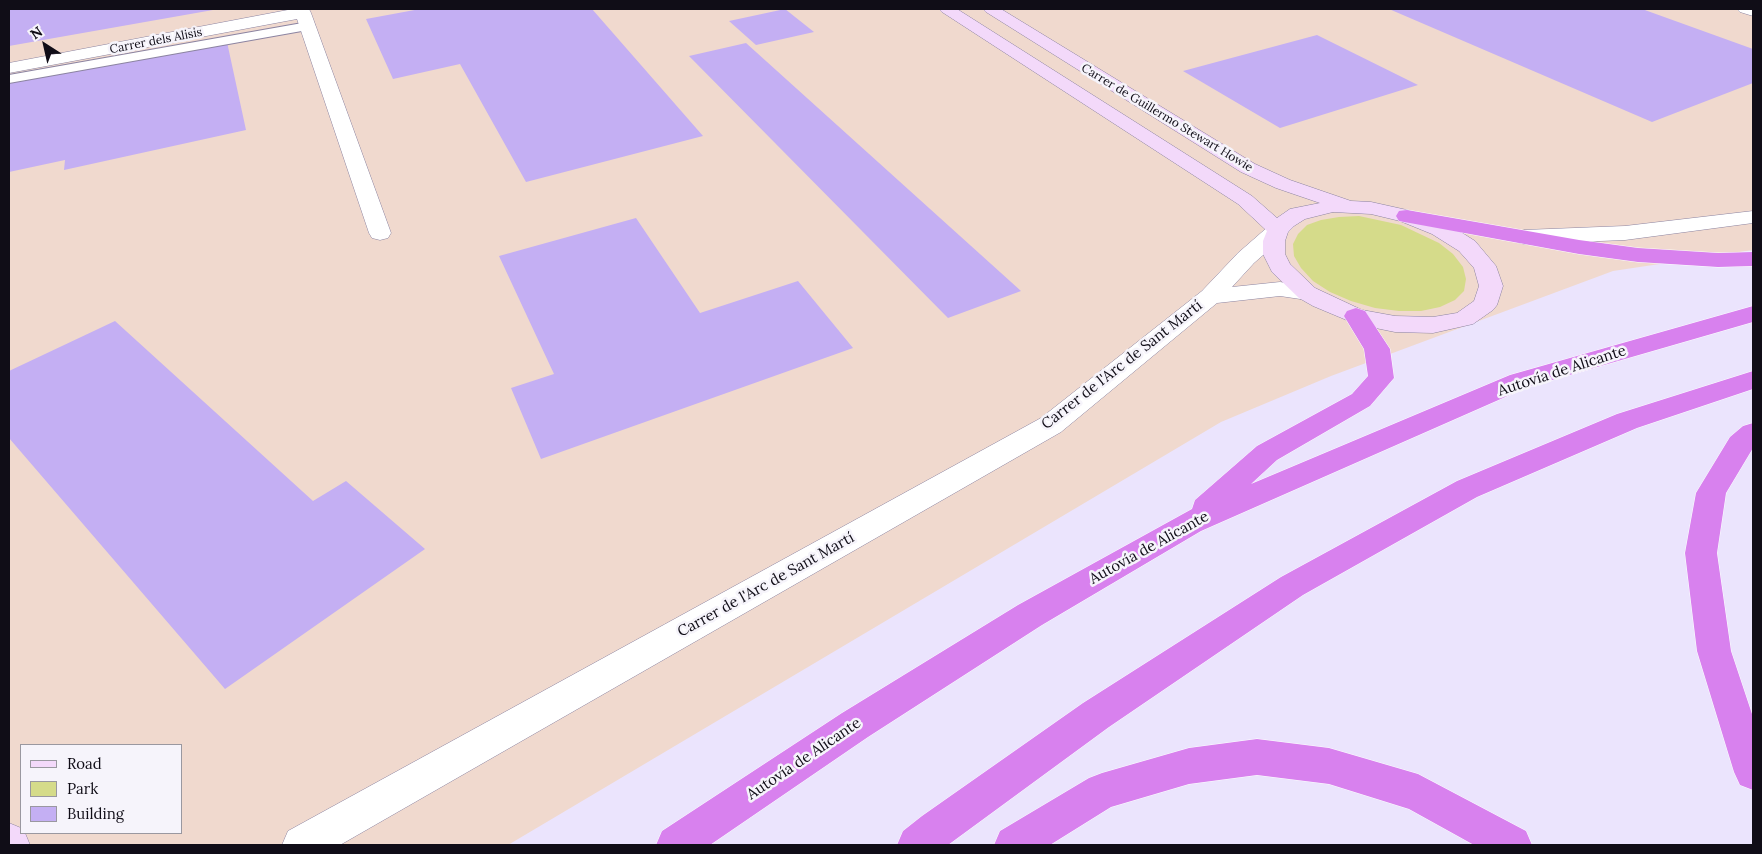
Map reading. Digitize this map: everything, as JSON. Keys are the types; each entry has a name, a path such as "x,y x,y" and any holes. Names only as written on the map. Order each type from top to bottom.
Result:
{"highway":[{"path":"1407,216 1638,255 1718,260 1753,259"},
{"name":"Autovía de Alicante","path":"676,845 855,725 1030,615 1190,523 1520,381 1753,314"},
{"path":"1190,523 1266,453 1361,400 1382,378 1377,349 1356,316"},
{"path":"917,845 1096,715 1292,586 1467,489 1627,421 1753,380"},
{"path":"1753,433 1740,444 1711,493 1701,553 1714,651 1753,772"},
{"path":"1014,845 1102,791 1189,766 1257,757 1329,766 1418,793 1512,845"}],"street":[{"name":"Carrer de Guillermo Stewart Howie","path":"947,9 1246,200 1278,230"},
{"name":"Carrer de Guillermo Stewart Howie","path":"991,9 1248,168 1283,184 1353,206"},
{"path":"1745,9 1753,11"},
{"path":"304,16 380,233"},
{"name":"Carrer dels Alisis","path":"9,68 304,16"},
{"path":"1332,206 1353,206 1407,216 1440,229 1467,246 1485,266 1491,286 1485,305 1464,318 1433,325 1395,324 1356,316 1307,293 1280,267 1274,254 1274,241 1278,230 1286,221 1298,214 1332,206"},
{"path":"1524,237 1625,233 1753,217"},
{"name":"Carrer de l'Arc de Sant Martí","path":"302,845 1052,425 1210,296 1246,258 1278,230"},
{"name":"Carrer de l'Arc de Sant Martí","path":"1210,296 1280,289 1307,293"}],"lane":[{"path":"9,79 232,38 256,36 304,16"}],"shaded area":[{"path":"9,9 1753,9 1753,250 1613,271 1331,376 1221,422 508,845 9,845"}],"green space":[{"path":"1359,216 1401,225 1439,243 1453,254 1463,267 1466,279 1464,291 1455,300 1440,307 1421,311 1399,311 1375,308 1351,301 1330,292 1313,281 1301,268 1294,256 1293,244 1298,234 1307,225 1321,220"}],"building":[{"path":"9,9 213,9 213,10 9,46"},
{"path":"420,9 592,9 703,136 526,182 460,64 393,79 366,19"},
{"path":"785,9 814,32 756,45 729,21"},
{"path":"1389,9 1642,9 1753,49 1753,83 1652,122"},
{"path":"1317,35 1418,85 1280,128 1183,71"},
{"path":"227,42 246,130 64,170 65,160 9,172 9,83"},
{"path":"746,43 1021,291 948,318 689,56"},
{"path":"636,218 700,313 798,281 853,348 541,459 511,388 554,374 499,256"},
{"path":"115,321 313,501 346,481 425,549 225,689 9,438 9,371"}]}
